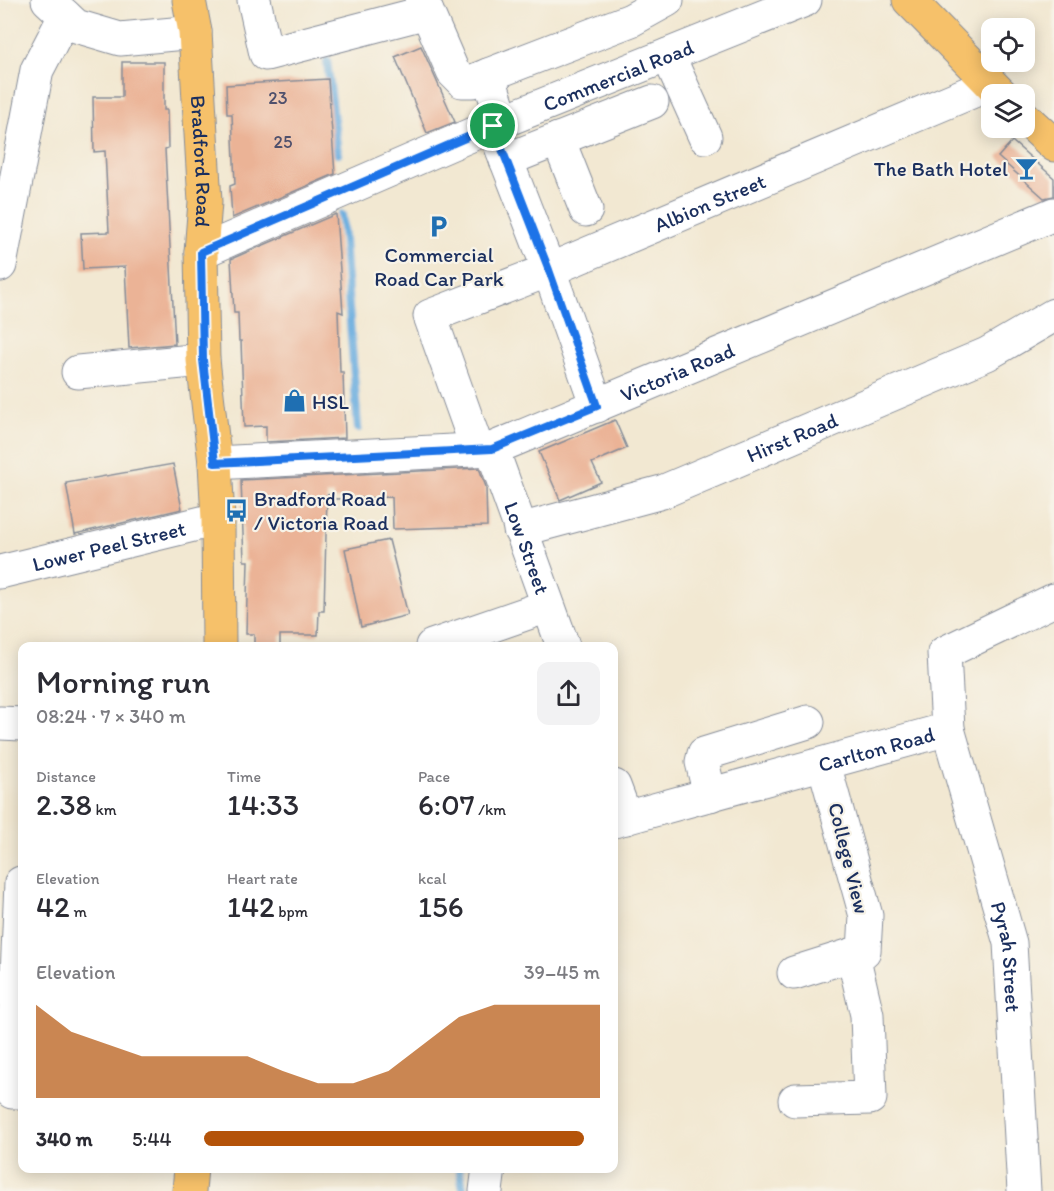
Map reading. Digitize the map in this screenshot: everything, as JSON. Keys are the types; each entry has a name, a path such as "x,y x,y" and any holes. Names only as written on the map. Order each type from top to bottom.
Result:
{"main road":[{"name":"Bradford Road","path":"189,0 195,32 205,201 201,252 203,360 215,463 219,642"},
{"path":"909,0 990,84"},
{"path":"1035,128 1054,146"},
{"path":"189,1191 191,1173"}],"street":[{"path":"254,0 266,54 424,6 453,72 462,81 473,81 631,20 667,0"},
{"name":"Commercial Road","path":"201,252 498,124 805,0"},
{"path":"0,265 37,70 56,8 76,26 120,39 195,32"},
{"path":"668,55 705,137"},
{"path":"488,75 506,160 549,270 597,406"},
{"name":"Albion Street","path":"430,316 981,95"},
{"path":"506,160 652,102"},
{"path":"558,139 586,210"},
{"name":"Victoria Road","path":"215,463 484,449 597,406 1054,214"},
{"name":"Hirst Road","path":"520,530 662,492 987,354 1054,315"},
{"name":"Low Street","path":"430,316 520,530 562,642"},
{"path":"78,372 203,360"},
{"name":"Lower Peel Street","path":"0,572 218,519"},
{"name":"Carlton Road","path":"620,820 948,729 944,653 1054,600"},
{"path":"444,642 548,606"},
{"path":"710,795 702,762 704,754 808,722"},
{"path":"0,723 18,724"},
{"name":"Pyrah Street","path":"948,729 1010,943 1024,1191"},
{"name":"College View","path":"824,764 866,916 864,951 853,955"},
{"path":"15,883 17,1092"},
{"path":"794,973 853,955 867,1015 870,1098 795,1100"},
{"path":"486,1191 488,1173"}],"building":[{"path":"421,46 455,122 427,133 395,57"},
{"path":"122,62 164,62 164,110 167,110 168,148 165,149 175,344 129,348 125,267 83,269 81,233 109,232 105,151 94,152 93,97 122,97"},
{"path":"328,79 335,174 232,218 230,186 235,184 232,114 227,114 226,85"},
{"name":"The Bath Hotel","path":"1012,141 1054,178 1054,196 1044,198 998,157"},
{"path":"336,214 343,313 338,311 345,438 266,442 266,426 244,427 241,341 239,341 238,313 234,313 231,259"},
{"path":"615,420 627,448 592,463 601,482 560,500 539,452"},
{"path":"173,464 182,509 75,534 66,483"},
{"path":"479,468 486,487 487,526 393,529 392,497 334,499 333,494 327,495 324,611 319,611 318,635 280,635 280,642 254,642 254,634 246,634 248,561 244,561 241,480"},
{"path":"389,540 408,615 361,627 345,549"}],"waterway":[{"path":"327,61 338,154"},
{"path":"342,215 358,428"},
{"path":"460,1173 463,1188"}],"place":[{"name":"The Bath Hotel","path":"1026,168"},
{"name":"Commercial Road Car Park","path":"439,226"},
{"name":"HSL","path":"294,401"},
{"name":"Bradford Road / Victoria Road","path":"236,510"}],"route":[{"path":"493,126 549,270 597,406 492,449 215,463 203,360 201,252 493,126"}]}
